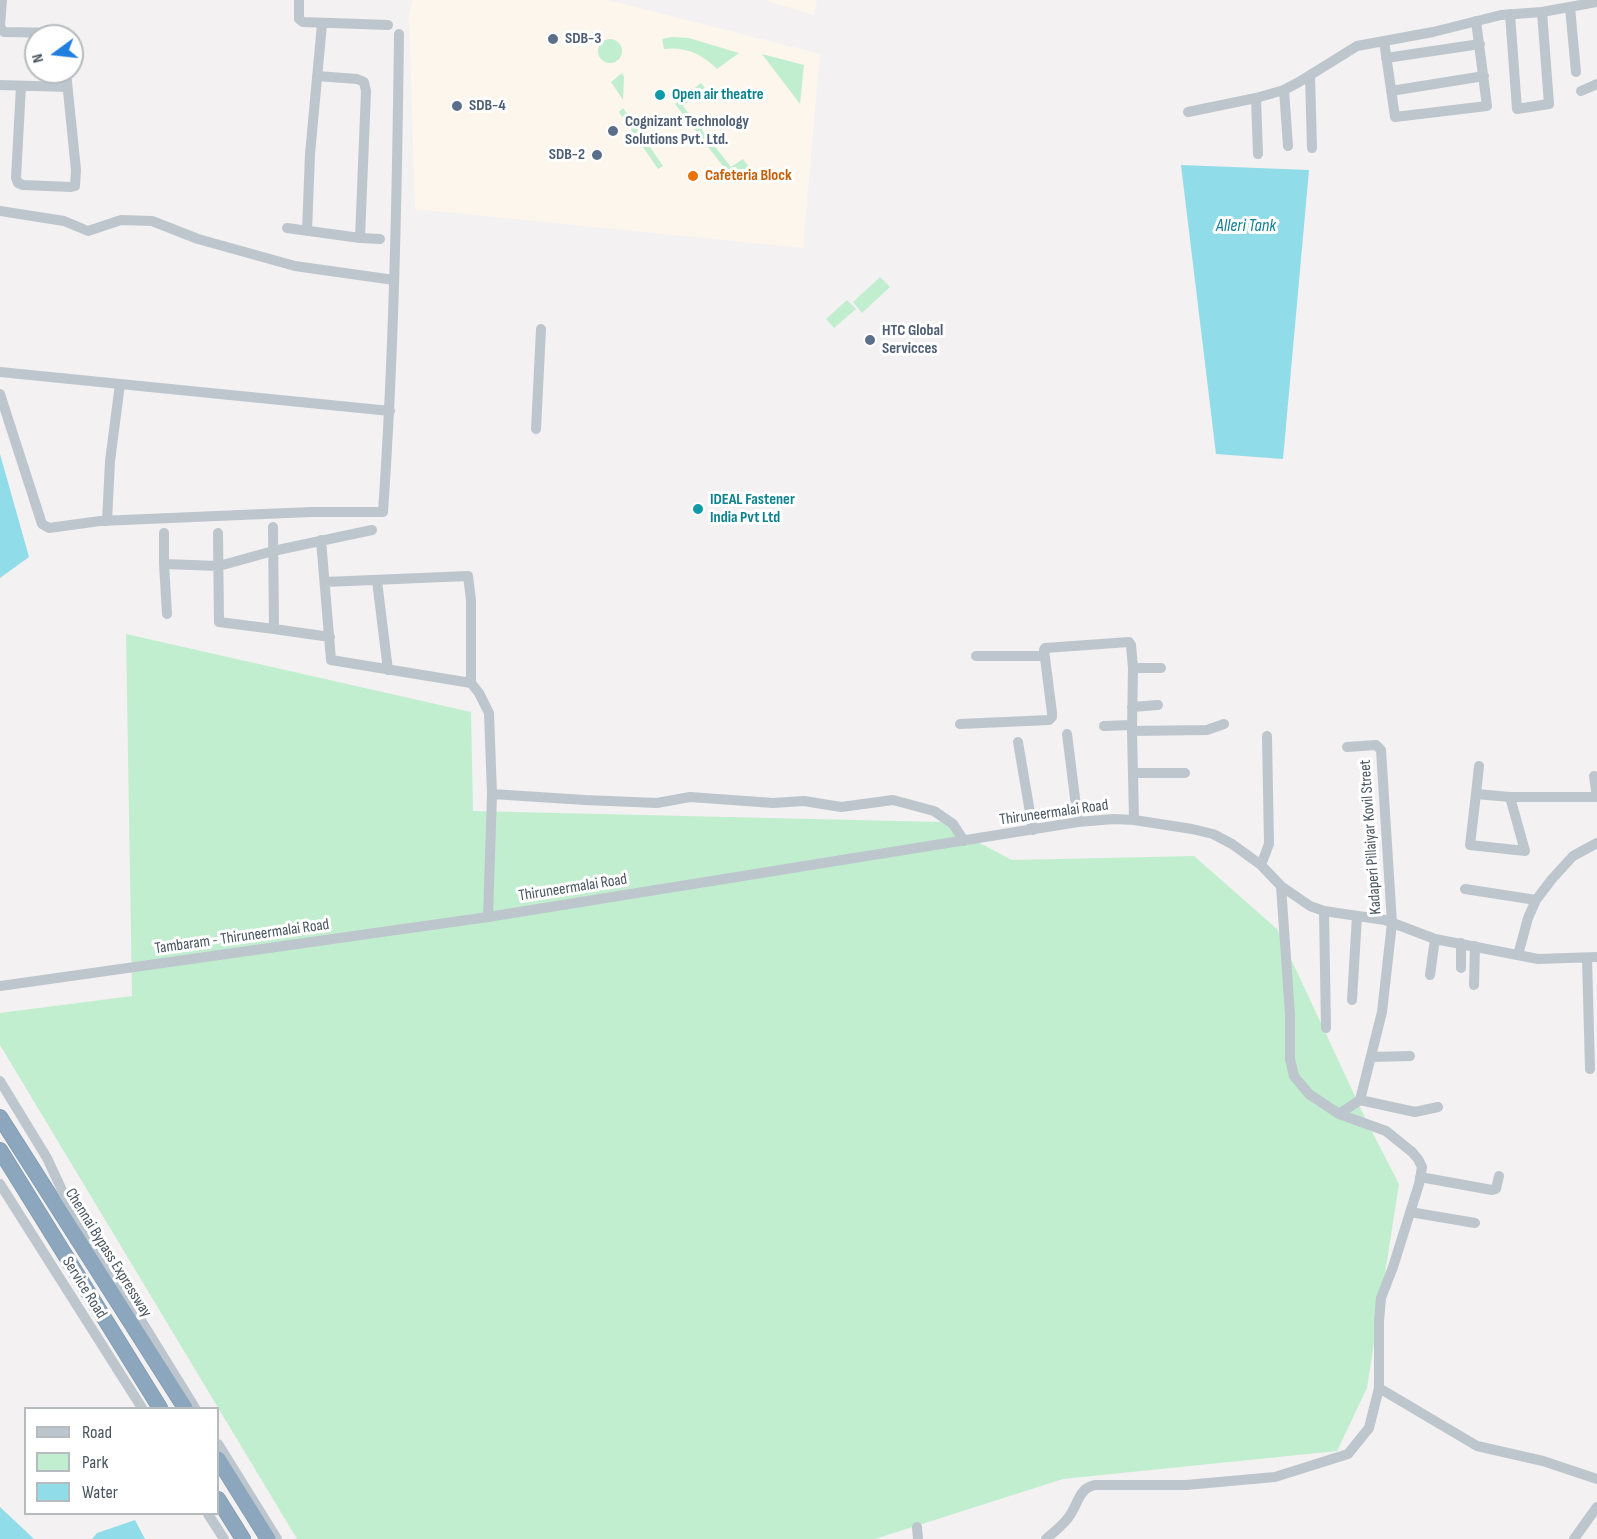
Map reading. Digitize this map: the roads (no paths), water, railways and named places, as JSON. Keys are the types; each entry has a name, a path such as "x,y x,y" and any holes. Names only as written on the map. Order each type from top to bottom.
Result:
{"highway":[{"name":"Chennai Bypass Expressway","path":"0,1117 184,1407"},
{"path":"0,1150 159,1407"},
{"path":"219,1461 268,1539"},
{"path":"219,1501 243,1539"}],"street":[{"path":"2,0 0,27 4,32 24,32"},
{"path":"299,0 299,19 303,22 388,25"},
{"path":"1188,112 1284,90 1357,46 1433,32 1510,14 1542,12 1597,2"},
{"path":"1570,7 1576,72"},
{"path":"1510,14 1517,109 1550,104 1542,12"},
{"path":"1384,41 1395,117 1487,106 1476,21"},
{"path":"307,231 310,154 322,24"},
{"path":"0,394 42,524 49,528 107,521 311,512 383,512 390,411 399,34"},
{"path":"1386,58 1480,44"},
{"path":"317,76 357,79 364,82 366,92 360,237"},
{"path":"1310,76 1312,148"},
{"path":"1391,91 1484,76"},
{"path":"21,86 16,178 18,183 71,187 76,183 76,170 67,84"},
{"path":"1581,91 1597,84"},
{"path":"0,85 67,87"},
{"path":"1284,90 1288,146"},
{"path":"1256,98 1258,154"},
{"path":"0,211 64,221 88,231 121,220 152,221 198,239 295,266 394,280"},
{"path":"287,228 380,239"},
{"path":"536,429 541,328"},
{"path":"0,372 390,411"},
{"path":"107,521 110,461 120,384"},
{"path":"273,527 274,629"},
{"path":"164,564 219,566 273,551 372,530"},
{"path":"164,533 167,614"},
{"path":"218,533 219,622 330,636"},
{"path":"321,540 331,660 471,683"},
{"path":"325,582 468,576 471,600 471,683 489,712 492,794 488,917"},
{"path":"377,581 388,670"},
{"path":"960,724 1049,720 1052,713 1044,650 1047,647 1127,641 1131,645 1133,668 1134,820"},
{"path":"976,657 1044,656"},
{"path":"1133,668 1161,668"},
{"path":"1132,707 1158,705"},
{"path":"1104,726 1207,730 1224,724"},
{"path":"1067,734 1078,822"},
{"path":"1261,865 1269,843 1267,736"},
{"path":"1018,742 1033,830"},
{"name":"Kadaperi Pillaiyar Kovil Street","path":"1347,747 1376,745 1381,750 1392,923 1382,1012 1360,1100"},
{"path":"1479,766 1470,845 1525,851 1510,797"},
{"path":"1133,773 1185,773"},
{"path":"1476,794 1510,797 1597,796 1594,776"},
{"path":"492,794 657,802 690,796 773,803 804,801 841,807 892,800 934,811 953,825 964,841"},
{"name":"Thiruneermalai Road","path":"488,917 1078,822 1114,819 1134,820 1213,834 1232,844 1261,865 1281,886 1310,906 1324,911 1385,920 1435,939 1538,959 1592,957"},
{"path":"1518,955 1528,918 1536,900 1573,856 1597,843"},
{"path":"1046,1539 1070,1516 1082,1491 1089,1486 1185,1485 1275,1477 1348,1454 1369,1428 1379,1388 1380,1298 1393,1267 1422,1167 1412,1152 1386,1131 1339,1114 1309,1094 1294,1076 1290,1059 1290,1015 1281,886"},
{"path":"1465,889 1536,900"},
{"path":"1324,911 1326,1028"},
{"path":"1352,1000 1357,916"},
{"name":"Tambaram - Thiruneermalai Road","path":"0,986 488,917"},
{"path":"1430,975 1435,939"},
{"path":"1461,943 1461,968"},
{"path":"1474,985 1475,946"},
{"path":"1590,1069 1592,957"},
{"path":"1371,1057 1410,1056"},
{"path":"0,1081 47,1158 66,1199 194,1407"},
{"path":"1339,1114 1360,1100 1415,1112 1438,1107"},
{"path":"1420,1178 1492,1190 1497,1189 1499,1176"},
{"name":"Service Road","path":"0,1184 141,1407"},
{"path":"1410,1212 1475,1223"},
{"path":"1379,1388 1477,1446 1543,1461 1597,1479"},
{"path":"219,1446 277,1539"},
{"path":"1574,1539 1597,1507"},
{"path":"209,1515 224,1539"},
{"path":"917,1527 918,1539"}],"water":[{"name":"Alleri Tank","path":"1181,165 1309,170 1283,459 1216,454"},
{"path":"0,454 29,557 0,578"},
{"path":"0,1507 34,1539 0,1539"},
{"path":"135,1520 145,1539 92,1539 97,1533"}],"place":[{"name":"SDB-3","path":"553,39"},
{"name":"Open air theatre","path":"660,95"},
{"name":"SDB-4","path":"457,106"},
{"name":"Cognizant Technology Solutions Pvt. Ltd.","path":"613,131"},
{"name":"SDB-2","path":"597,155"},
{"name":"Cafeteria Block","path":"693,176"},
{"name":"HTC Global Servicces","path":"870,340"},
{"name":"IDEAL Fastener India Pvt Ltd","path":"698,509"}]}
